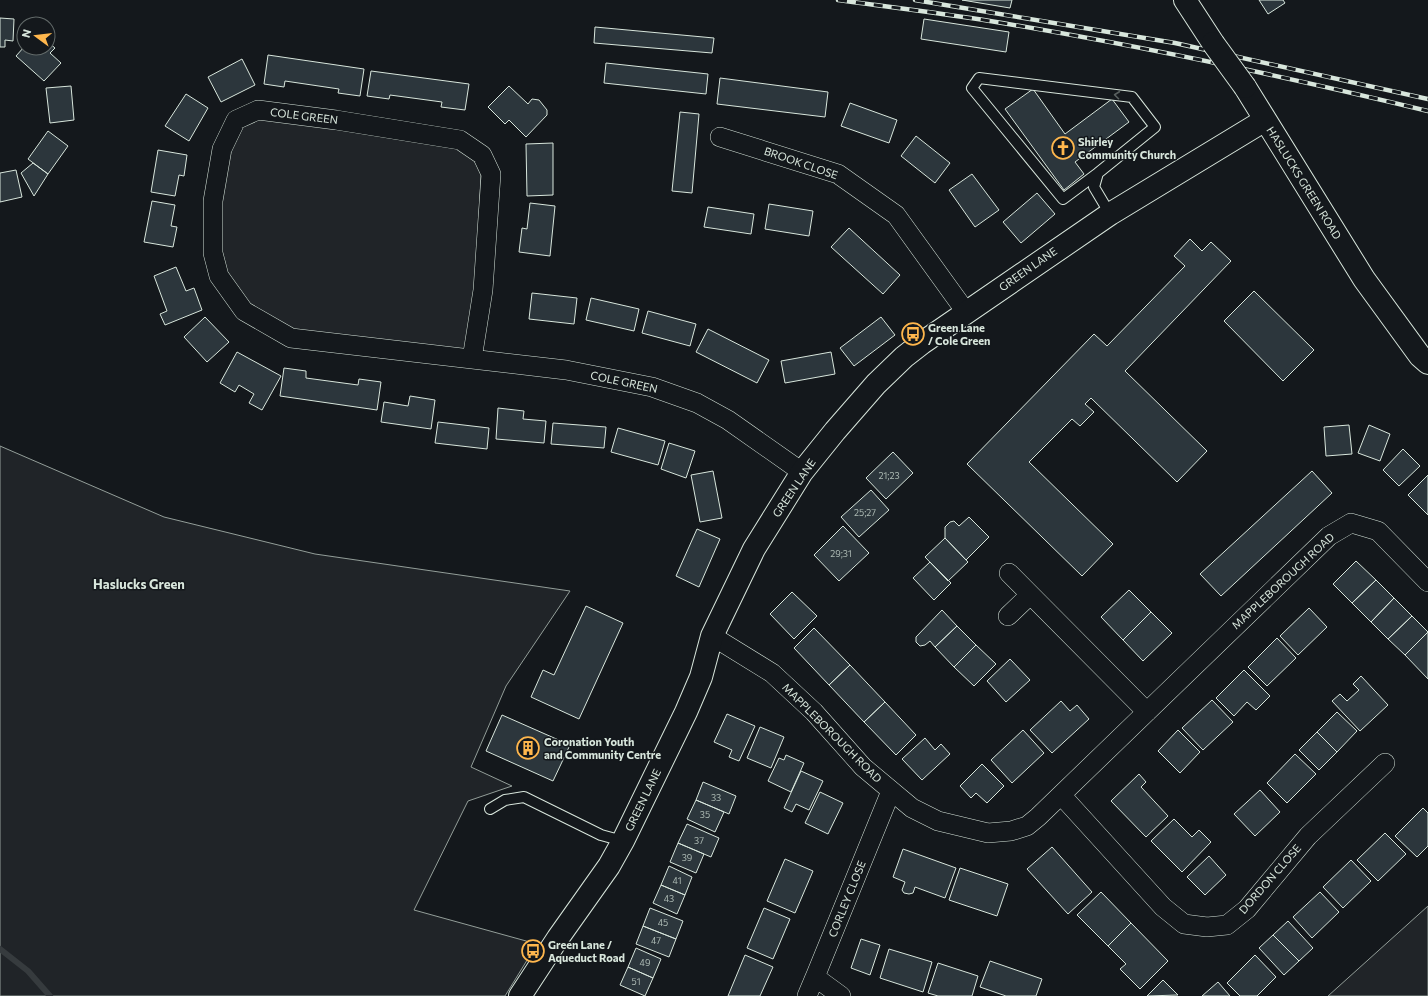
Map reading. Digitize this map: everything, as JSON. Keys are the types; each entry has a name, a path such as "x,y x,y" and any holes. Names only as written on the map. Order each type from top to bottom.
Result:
{"street":[{"name":"HASLUCKS GREEN ROAD","path":"1185,0 1244,87 1364,279 1420,356 1428,363"},
{"name":"COLE GREEN","path":"472,359 483,290 491,174 482,155 460,140 336,120 258,110 236,120 222,149 213,201 213,253 219,276 244,311 291,338 566,370 652,387 697,403 728,420 802,472"},
{"name":"GREEN LANE","path":"520,996 558,938 609,866 623,841 689,705 701,678 712,636 754,548 802,472 871,390 904,357 966,312 1110,214 1265,120"},
{"name":"BROOK CLOSE","path":"720,137 838,174 889,210 896,215 966,312"},
{"name":"MAPPLEBOROUGH ROAD","path":"712,636 772,673 814,712 863,767 912,808 938,821 988,833 1011,831 1026,826 1062,796 1102,754 1329,536 1351,523 1378,531 1428,582"},
{"path":"1009,573 1147,712"},
{"path":"1008,616 1030,595"},
{"name":"DORDON CLOSE","path":"1062,796 1163,907 1184,924 1207,927 1228,924 1247,909 1308,836 1385,763"},
{"name":"CORLEY CLOSE","path":"807,996 891,791"},
{"path":"815,977 841,996"}],"lane":[{"path":"1098,173 1063,199 972,88 979,78 1132,97 1155,127 1098,173 1094,187 1110,214"},
{"path":"490,809 505,800 524,797 601,835 623,841"}],"shaded area":[{"path":"258,110 460,140 482,155 472,359 291,338 244,311 213,253 222,149"},
{"path":"0,446 164,517 315,554 570,591 506,686 471,767 512,786 468,801 414,910 537,944 505,996 0,996"},
{"path":"1428,906 1428,996 1328,996"}],"building":[{"path":"962,0 1012,0 1010,8"},
{"path":"1259,0 1283,0 1285,3 1268,14"},
{"path":"0,18 14,19 13,41 5,40 5,47 0,47"},
{"path":"924,19 1009,32 1006,52 921,39"},
{"path":"595,27 714,38 712,53 594,43"},
{"path":"268,55 364,69 360,96 338,93 339,89 285,81 284,87 264,84"},
{"path":"16,56 53,56 61,63 44,81"},
{"path":"242,59 255,85 221,102 208,77"},
{"path":"606,63 708,74 706,94 604,83"},
{"path":"371,71 469,84 465,110 441,107 442,102 390,95 389,99 367,96"},
{"path":"720,78 828,92 825,117 717,104"},
{"path":"71,86 74,120 50,123 46,88"},
{"path":"509,86 528,104 532,99 539,100 547,110 547,115 526,137 509,120 505,124 488,107"},
{"name":"Shirley Community Church","path":"1033,89 1065,134 1112,99 1129,122 1075,162 1084,174 1064,190 1005,109"},
{"path":"186,94 208,108 189,141 165,126"},
{"path":"850,103 897,120 889,143 841,126"},
{"path":"680,112 699,114 692,193 672,191"},
{"path":"48,131 68,146 48,174 28,159"},
{"path":"916,136 950,163 935,183 901,156"},
{"path":"553,143 553,195 527,196 526,144"},
{"path":"158,150 187,155 184,176 179,175 175,196 151,192"},
{"path":"33,163 48,174 34,196 21,173"},
{"path":"16,170 22,197 0,202 0,173"},
{"path":"972,174 999,210 975,227 949,190"},
{"path":"1037,193 1055,214 1021,243 1003,222"},
{"path":"152,201 175,205 171,226 177,227 173,247 144,242"},
{"path":"530,203 555,206 550,256 519,252 522,228 527,229"},
{"path":"769,204 813,211 809,236 765,229"},
{"path":"708,207 754,214 751,234 704,227"},
{"path":"849,228 900,275 883,294 831,247"},
{"path":"1190,239 1202,251 1211,242 1231,261 1125,371 1207,451 1177,482 1091,398 1085,404 1094,412 1080,426 1072,419 1029,462 1113,544 1082,576 967,464 1094,334 1107,346 1185,266 1174,256"},
{"path":"176,267 186,291 194,288 202,310 165,325 160,314 167,311 154,276"},
{"path":"1254,291 1314,350 1283,381 1224,321"},
{"path":"532,293 577,298 574,324 529,319"},
{"path":"591,298 639,309 634,331 586,320"},
{"path":"648,311 696,324 690,346 642,333"},
{"path":"205,317 229,342 207,362 184,337"},
{"path":"881,317 895,335 854,366 840,348"},
{"path":"708,329 769,360 757,383 696,352"},
{"path":"237,352 281,376 262,410 249,403 254,394 239,385 235,392 220,383"},
{"path":"831,352 835,374 785,383 781,361"},
{"path":"284,368 306,371 306,378 358,385 359,379 381,382 377,410 280,396"},
{"path":"410,396 435,400 431,429 381,422 384,402 408,406"},
{"path":"498,408 524,411 523,419 546,421 544,443 496,439"},
{"path":"438,422 489,428 487,449 435,443"},
{"path":"553,423 606,427 604,448 551,444"},
{"path":"1349,425 1352,454 1326,456 1324,427"},
{"path":"1369,425 1390,434 1380,461 1358,453"},
{"path":"618,428 665,441 658,465 611,452"},
{"path":"669,443 695,451 686,478 661,469"},
{"path":"1403,449 1420,466 1399,486 1383,470"},
{"path":"893,452 913,473 886,499 866,478"},
{"path":"713,471 722,518 700,522 691,475"},
{"path":"1312,471 1332,493 1221,596 1200,574"},
{"path":"1428,475 1428,515 1408,495"},
{"path":"871,490 889,510 859,537 841,517"},
{"path":"969,517 989,537 966,560 945,538 945,527 950,522 954,521 959,526"},
{"path":"843,526 869,553 839,581 814,555"},
{"path":"697,529 720,539 699,587 676,576"},
{"path":"945,538 968,562 948,581 925,557"},
{"path":"1356,561 1376,580 1352,603 1333,584"},
{"path":"930,562 951,583 934,600 913,578"},
{"path":"1376,580 1394,598 1371,622 1352,603"},
{"path":"1129,590 1151,612 1123,640 1101,617"},
{"path":"792,592 817,616 794,639 770,614"},
{"path":"1394,598 1412,616 1388,639 1371,622"},
{"path":"586,606 623,623 579,719 531,697 543,670 554,675"},
{"path":"1309,608 1327,627 1298,655 1280,636"},
{"path":"942,610 957,626 935,647 930,641 925,645 920,646 916,642 916,637"},
{"path":"1151,612 1172,633 1143,661 1123,640"},
{"path":"1412,616 1428,632 1405,655 1388,639"},
{"path":"957,626 976,645 954,667 935,647"},
{"path":"814,628 850,665 829,685 794,648"},
{"path":"1428,632 1428,679 1405,655"},
{"path":"1277,638 1296,658 1267,686 1248,667"},
{"path":"976,645 996,664 974,686 954,667"},
{"path":"1010,659 1030,680 1006,702 987,681"},
{"path":"850,665 885,702 864,722 829,685"},
{"path":"1244,670 1270,696 1256,710 1247,702 1234,716 1216,698"},
{"path":"1361,676 1388,705 1360,731 1332,701 1340,694 1347,701 1359,690 1353,684"},
{"path":"1212,700 1233,722 1203,750 1182,728"},
{"path":"1061,701 1070,711 1077,705 1089,719 1052,753 1030,730"},
{"path":"885,702 916,735 896,755 864,722"},
{"path":"1337,712 1357,731 1337,752 1317,732"},
{"path":"727,714 755,726 739,761 729,757 732,750 714,742"},
{"name":"Coronation Youth and Community Centre","path":"502,715 570,745 553,781 486,751"},
{"path":"760,727 784,737 771,768 747,758"},
{"path":"1023,730 1044,753 1012,783 991,760"},
{"path":"1178,730 1200,752 1180,773 1158,751"},
{"path":"1317,732 1337,752 1319,770 1299,750"},
{"path":"925,738 935,750 941,744 950,754 922,780 902,759"},
{"path":"1295,754 1316,774 1287,803 1267,783"},
{"path":"786,755 804,763 791,792 768,781 779,758 784,760"},
{"path":"982,764 1004,786 987,803 976,793 971,798 960,786"},
{"path":"801,771 823,781 809,810 796,804 792,812 784,808"},
{"path":"1139,774 1146,782 1141,787 1168,816 1146,837 1111,801"},
{"path":"703,782 736,796 729,814 696,800"},
{"path":"1260,790 1280,812 1255,836 1234,814"},
{"path":"820,792 843,803 828,834 805,823"},
{"path":"696,800 724,812 715,832 687,819"},
{"path":"1423,808 1428,813 1428,846 1417,857 1395,836"},
{"path":"1174,819 1192,837 1199,830 1211,842 1182,872 1151,841"},
{"path":"687,824 719,838 711,857 678,843"},
{"path":"1385,833 1406,854 1378,881 1357,860"},
{"path":"678,843 704,854 696,873 670,862"},
{"path":"1052,847 1092,892 1068,914 1027,869"},
{"path":"903,849 956,868 945,898 915,887 913,893 904,893 902,890 905,882 893,877"},
{"path":"1209,856 1226,875 1205,895 1187,877"},
{"path":"785,859 813,871 795,913 767,901"},
{"path":"1351,860 1371,881 1343,908 1323,887"},
{"path":"669,866 692,877 685,895 661,885"},
{"path":"960,868 1008,884 997,916 949,900"},
{"path":"661,885 685,895 677,914 653,903"},
{"path":"1101,892 1131,923 1108,946 1077,915"},
{"path":"1320,892 1339,912 1312,938 1293,917"},
{"path":"650,908 683,921 676,939 643,926"},
{"path":"764,908 790,919 773,959 747,948"},
{"path":"1288,921 1313,948 1299,961 1273,935"},
{"path":"1131,923 1168,961 1140,989 1120,969 1126,964 1108,946"},
{"path":"643,926 676,939 669,957 636,944"},
{"path":"1273,935 1299,961 1284,975 1259,948"},
{"path":"861,939 880,945 870,975 851,968"},
{"path":"636,948 661,959 653,978 628,967"},
{"path":"889,949 932,962 923,992 880,978"},
{"path":"745,955 773,967 760,996 728,996"},
{"path":"1255,955 1276,977 1257,996 1240,996 1227,983"},
{"path":"990,961 1042,979 1036,996 1006,996 980,987"},
{"path":"938,963 978,976 972,996 938,996 928,993"},
{"path":"628,967 653,978 645,996 620,985"},
{"path":"1163,980 1178,995 1147,996"},
{"path":"1218,982 1230,996 1202,996"}],"waterway":[{"path":"0,949 28,971 50,996"}],"railway":[{"path":"838,0 971,18 1100,40 1264,73 1428,111"},
{"path":"915,0 1175,43 1428,99"}],"place":[{"name":"Shirley Community Church","path":"1063,148"},
{"name":"Green Lane / Cole Green","path":"913,334"},
{"name":"Coronation Youth and Community Centre","path":"528,748"},
{"name":"Green Lane / Aqueduct Road","path":"533,951"}],"district":[{"name":"Haslucks Green","path":"139,584"}]}
